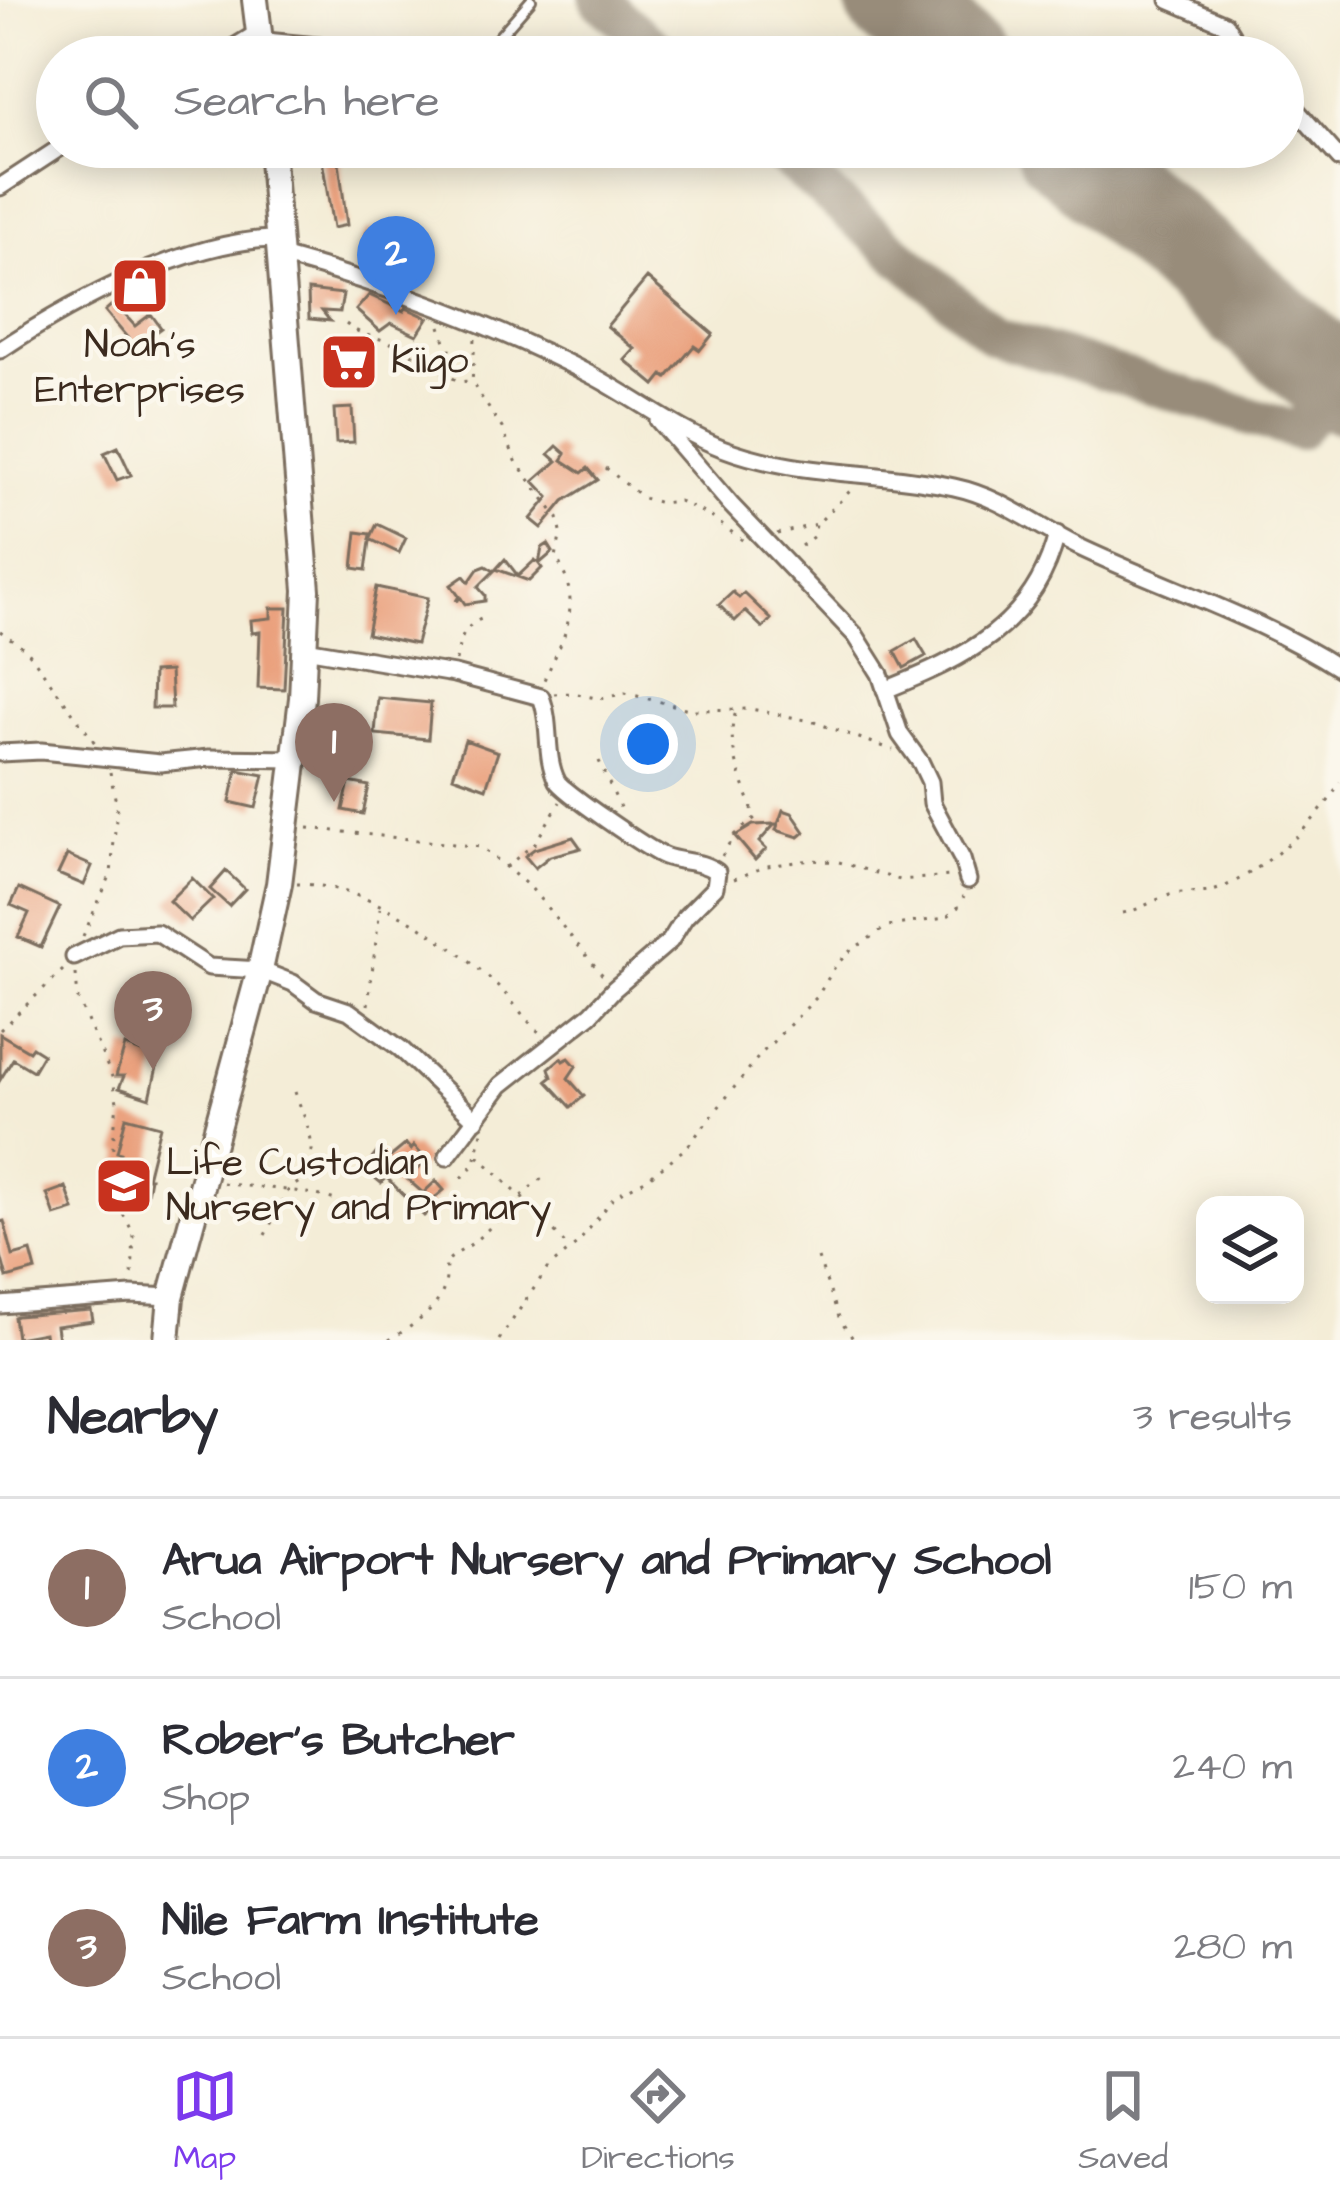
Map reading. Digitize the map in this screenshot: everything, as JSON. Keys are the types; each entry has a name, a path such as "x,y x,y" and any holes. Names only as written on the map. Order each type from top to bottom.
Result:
{"main road":[{"path":"255,0 259,36"},
{"path":"167,1340 171,1297 260,970 279,884 296,759 307,590 273,168"}],"street":[{"path":"1169,0 1225,24 1232,36"},
{"path":"1304,119 1340,159"},
{"path":"0,187 36,164"},
{"path":"0,350 122,280 245,238 281,247 434,307 594,376 716,446 819,472 952,486 982,495 1026,514 1075,545 1288,637 1340,669"},
{"path":"652,413 702,473 856,635 885,689 900,734 930,782 932,803 968,880"},
{"path":"885,689 950,663 1003,627 1028,599 1058,534"},
{"path":"305,650 454,674 537,696 549,723 555,777 566,794 604,814 657,853 717,872 715,887 664,946 591,1014 501,1085 447,1156"},
{"path":"0,753 40,751 160,763 296,759"},
{"path":"74,957 119,935 157,933 209,967 260,970 293,983 316,1000 350,1011 401,1048 476,1120"},
{"path":"0,1305 131,1295 171,1297"}],"lane":[{"path":"500,36 531,0"}],"path":[{"path":"434,307 446,344 502,428 517,464 558,518 561,532 556,557 572,592 570,616 565,640 537,696"},
{"path":"346,324 465,384 471,378 474,340 483,328"},
{"path":"606,468 643,498 679,501 710,516 737,538 770,544 817,524 869,476"},
{"path":"801,546 814,536 817,524"},
{"path":"454,674 461,638 472,623 488,617"},
{"path":"537,696 573,693 600,699 625,693 693,710 737,710 811,721 902,754"},
{"path":"712,868 734,835 755,818 738,773 733,742 737,710"},
{"path":"599,760 620,802 624,832"},
{"path":"1123,913 1167,896 1212,891 1246,873 1300,834 1328,805 1340,782"},
{"path":"505,868 536,843 566,794"},
{"path":"288,827 481,848 531,888 614,989"},
{"path":"499,1340 547,1269 616,1195 647,1180 687,1147 760,1055 817,997 850,951 888,926 945,918 962,903 968,880 951,876 900,880 839,862 811,860 766,866 715,887"},
{"path":"279,884 316,884 380,906 452,947 508,996 551,1045"},
{"path":"363,1024 370,1002 380,906"},
{"path":"0,1030 74,957"},
{"path":"295,1092 313,1154 306,1178"},
{"path":"462,1178 478,1156 483,1136 476,1120"},
{"path":"478,1156 569,1250"},
{"path":"265,1234 289,1189 330,1161"},
{"path":"389,1340 435,1306 449,1258 476,1240 548,1174"},
{"path":"203,1180 254,1189 289,1189 346,1204 381,1223"},
{"path":"818,1258 840,1320 854,1340"}],"building":[{"path":"323,168 340,168 347,225 333,228"},
{"path":"368,230 400,244 391,263 377,257 380,250 362,242"},
{"path":"647,278 713,334 655,385 625,360 635,349 607,326"},
{"path":"308,290 343,294 340,312 322,311 330,321 309,319"},
{"path":"369,295 428,318 417,335 391,323 380,331 356,310"},
{"path":"114,303 135,326 151,314 161,328 135,347 105,311"},
{"path":"352,408 354,442 336,443 334,409"},
{"path":"557,446 566,454 562,460 582,473 588,468 598,480 564,501 542,528 531,519 549,497 534,481 557,461 549,454"},
{"path":"118,447 131,475 117,480 104,453"},
{"path":"377,524 406,538 399,553 370,539"},
{"path":"357,532 371,534 366,570 353,568"},
{"path":"548,544 553,552 539,564 542,548"},
{"path":"505,559 518,576 535,560 542,568 529,581 496,569"},
{"path":"486,566 494,571 478,587 485,601 456,601 459,596 451,585 464,576 469,582"},
{"path":"376,587 428,598 416,644 367,634"},
{"path":"733,592 739,598 744,593 771,619 763,628 745,611 735,621 719,605"},
{"path":"271,608 288,608 284,689 258,688 260,632 252,633 251,620 271,618"},
{"path":"916,639 926,656 904,668 895,651"},
{"path":"170,671 172,708 152,708 153,672"},
{"path":"378,698 431,703 428,739 375,734"},
{"path":"465,740 498,752 486,788 453,776"},
{"path":"237,770 264,775 256,808 230,802"},
{"path":"349,782 369,786 363,814 343,810"},
{"path":"783,810 792,813 805,832 799,837 776,830"},
{"path":"775,824 759,842 766,849 755,860 735,836 753,825"},
{"path":"573,837 581,848 550,856 535,868 525,856 534,849"},
{"path":"67,855 92,866 84,885 58,874"},
{"path":"226,871 245,889 229,906 210,889"},
{"path":"192,878 213,899 190,921 169,901"},
{"path":"19,888 60,907 41,947 18,937 29,913 11,905"},
{"path":"0,1034 43,1054 33,1071 13,1059 0,1080"},
{"path":"125,1046 159,1058 150,1098 119,1088 124,1076 116,1076"},
{"path":"569,1058 576,1066 568,1078 584,1096 571,1107 547,1081 552,1077 549,1068"},
{"path":"126,1117 160,1126 146,1199 113,1193"},
{"path":"406,1144 427,1161 407,1179 423,1193 436,1181 444,1190 428,1204 432,1209 424,1216 386,1177 381,1183 364,1169 378,1151 388,1159"},
{"path":"66,1187 74,1210 55,1216 47,1194"},
{"path":"4,1221 13,1256 31,1251 36,1270 7,1278 0,1252 0,1222"},
{"path":"91,1310 93,1321 56,1326 58,1340 45,1340 44,1333 17,1338 14,1317"}],"taxiway":[{"path":"599,0 641,36"},
{"path":"797,168 994,336 1297,431 1339,385"}],"runway":[{"path":"893,0 935,36"},
{"path":"1088,168 1340,385"}],"place":[{"name":"Noah's Enterprises","path":"140,286"},
{"name":"Rober's Butcher","path":"396,315"},
{"name":"Kiigo","path":"349,362"},
{"name":"Arua Airport Nursery and Primary School","path":"334,802"},
{"name":"Nile Farm Institute","path":"153,1070"},
{"name":"Life Custodian Nursery and Primary","path":"124,1186"}]}
